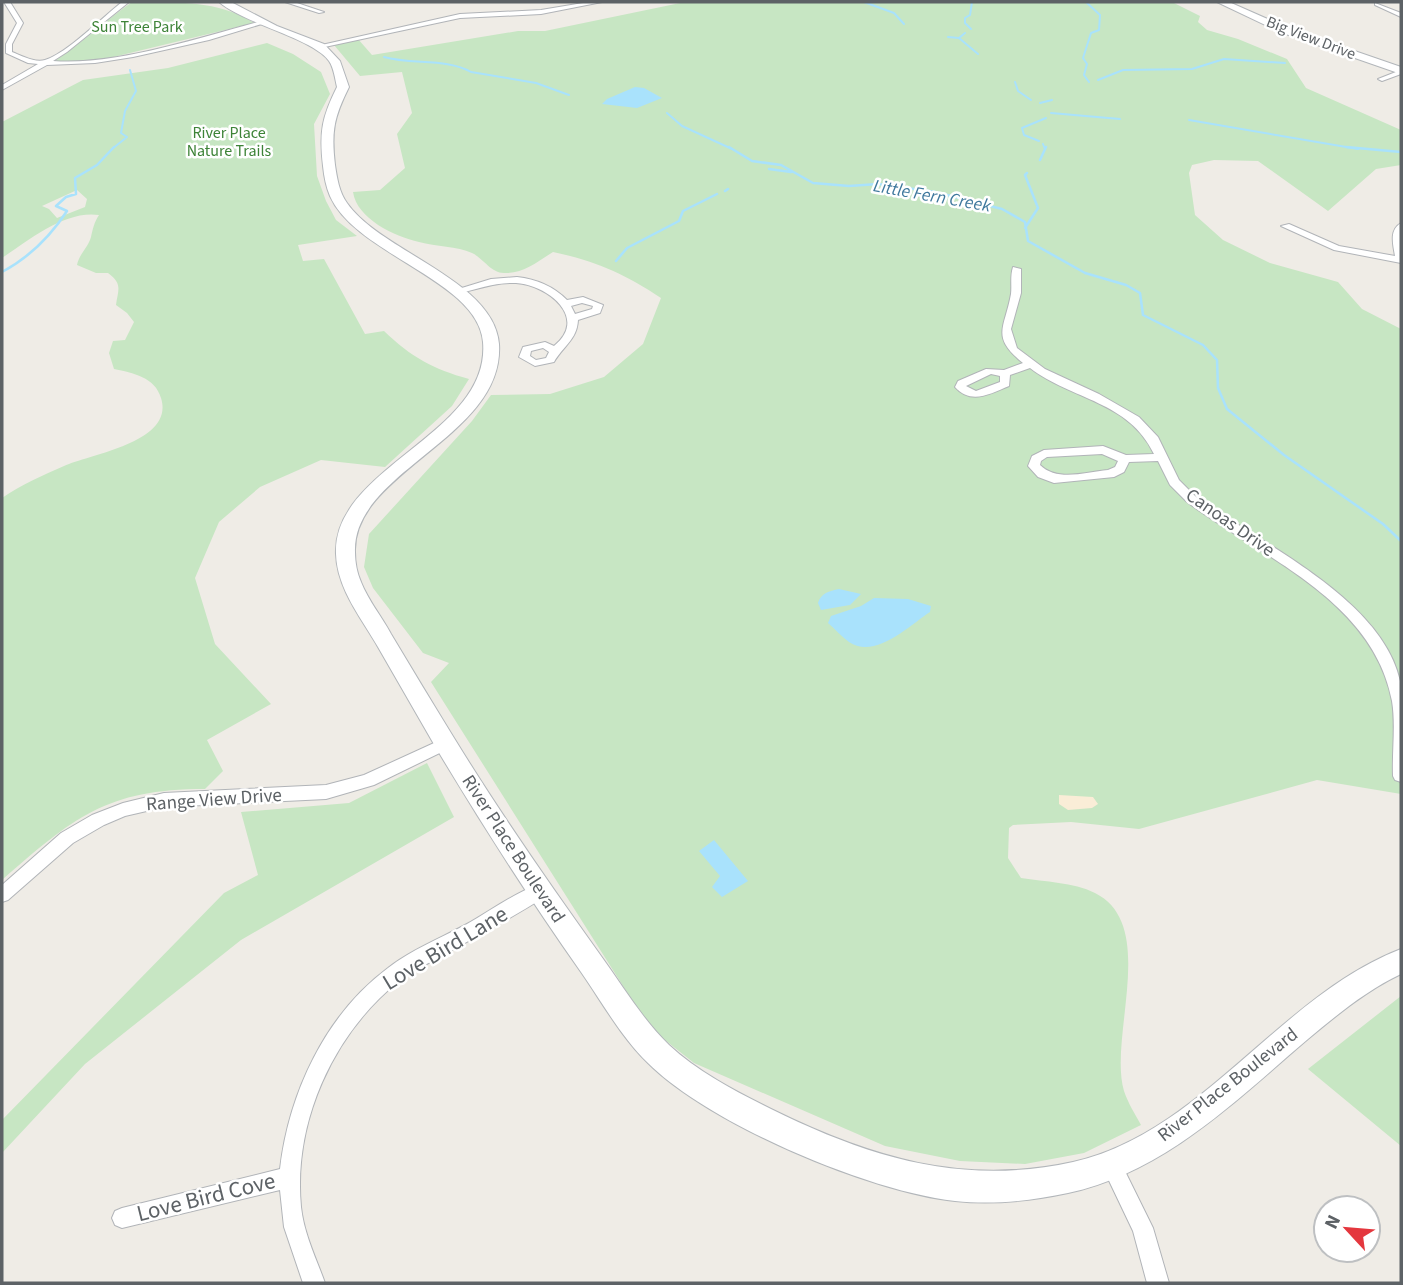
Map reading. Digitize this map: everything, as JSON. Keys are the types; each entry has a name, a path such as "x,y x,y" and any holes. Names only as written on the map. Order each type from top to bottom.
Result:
{"street":[{"path":"7,2 20,23 9,44 9,53 20,59 45,63 92,64 262,23"},
{"path":"2,88 65,51 126,2"},
{"path":"232,2 262,23 320,46 460,16 541,12 599,2"},
{"path":"288,2 321,12"},
{"path":"507,14 509,2"},
{"name":"Big View Drive","path":"1222,2 1284,30 1401,71"},
{"path":"1377,4 1401,15"},
{"name":"River Place Boulevard","path":"320,46 335,61 343,87 327,119 325,130 331,179 339,202 347,214 364,228 461,294 484,318 491,339 488,370 466,410 364,505 347,538 345,557 351,583 445,744 537,893 654,1050 719,1099 797,1137 878,1170 934,1184 988,1190 1044,1185 1112,1166 1175,1130 1360,982 1383,967 1401,961"},
{"path":"1382,79 1401,71"},
{"path":"1286,226 1337,248 1401,260 1396,238 1401,226"},
{"name":"Canoas Drive","path":"1016,269 1016,293 1006,329 1012,349 1030,364 1135,419 1152,437 1174,482 1191,499 1319,584 1363,625 1387,662 1399,701 1401,776"},
{"path":"461,294 503,280 527,281 544,286 564,304 572,318 571,339 555,351"},
{"path":"564,304 583,300 598,305 596,311 572,318"},
{"path":"1005,373 1030,364"},
{"path":"1125,459 1120,469 1110,474 1088,476 1054,478 1042,474 1034,466 1036,459 1044,454 1103,450 1125,459 1161,457"},
{"name":"Range View Drive","path":"2,895 67,838 98,820 123,810 164,800 327,792 368,780 445,744"},
{"name":"Love Bird Lane","path":"314,1283 297,1239 290,1206 290,1177 292,1146 299,1116 319,1067 337,1036 372,993 395,973 537,893"},
{"path":"1112,1166 1143,1228 1158,1283"},
{"name":"Love Bird Cove","path":"122,1218 290,1177"}],"green space":[{"name":"Sun Tree Park","path":"132,2 211,6 240,15 254,23 101,60 53,62"},
{"path":"685,2 1172,2 1200,16 1198,22 1207,30 1238,39 1287,59 1306,88 1401,130 1401,165 1376,169 1328,211 1258,161 1214,160 1192,165 1189,173 1195,215 1223,240 1270,263 1338,282 1362,309 1401,329 1401,794 1317,780 1139,829 1071,822 1013,825 1009,828 1008,858 1021,878 1068,884 1095,893 1114,908 1124,930 1128,955 1128,984 1121,1068 1124,1091 1141,1125 1084,1153 1025,1164 960,1161 885,1146 694,1063 656,1033 635,1005 431,682 449,663 423,653 373,588 364,567 369,534 472,421 491,395 550,394 604,377 643,344 661,298 610,269 553,252 524,269 511,273 499,272 472,253 409,239 378,225 361,210 353,192 380,190 405,168 397,134 412,113 402,72 360,76 334,45 358,39 372,55 518,31 545,31"},
{"name":"River Place Nature Trails","path":"267,43 293,54 321,72 330,94 314,124 317,176 336,220 357,236 298,245 303,261 324,259 365,334 384,331 423,361 469,379 452,406 385,467 321,460 260,487 219,522 195,578 215,644 271,704 207,740 223,771 205,789 141,794 93,811 71,824 2,880 2,498 56,469 110,451 144,436 156,426 162,413 161,398 154,385 142,377 114,369 109,353 113,341 125,340 134,322 116,305 116,281 108,273 96,273 77,265 90,241 99,215 73,217 60,222 2,258 2,122 83,80 168,68","holes":["77,190 87,199 85,207 57,218 42,206"]},
{"path":"427,763 454,817 241,940 85,1064 2,1153 2,1120 224,893 258,875 241,812 349,803"},
{"path":"1401,996 1401,1146 1308,1069"}],"sand":[{"path":"1059,795 1093,797 1098,804 1092,808 1068,810 1059,804"}],"water":[{"path":"635,87 644,88 662,98 637,108 602,104 607,99"},
{"path":"839,589 861,594 850,605 821,610 818,603 821,597"},
{"path":"874,598 908,599 931,606 930,612 892,639 870,647 849,642 828,623 831,616 861,606"},
{"path":"714,840 748,881 722,897 712,887 720,876 699,851"}],"waterway":[{"path":"864,2 894,13 904,24"},
{"path":"971,29 965,23 965,18 970,15 972,2"},
{"path":"1086,2 1100,15 1099,30 1091,33 1083,58 1087,64 1084,75 1089,82"},
{"path":"959,38 965,33"},
{"path":"948,37 959,38"},
{"path":"959,38 978,54"},
{"name":"Little Fern Creek","path":"384,57 451,65 471,72 536,83 569,95"},
{"path":"1098,80 1123,70 1192,69 1224,59 1285,63"},
{"path":"112,149 127,137 121,133 125,111 136,91 130,70"},
{"path":"1015,82 1018,91 1031,100"},
{"path":"1040,103 1052,100"},
{"name":"Little Fern Creek","path":"667,113 682,126 732,149"},
{"path":"1051,113 1120,119"},
{"path":"1039,141 1024,135 1022,128 1046,118"},
{"path":"1189,120 1347,147"},
{"path":"1043,144 1045,149"},
{"name":"Little Fern Creek","path":"729,147 752,161 781,165 813,183 849,186 878,184 935,192 1002,209 1025,222 1026,227"},
{"path":"1040,160 1046,147"},
{"path":"1347,147 1401,152"},
{"path":"1347,147 1358,149"},
{"path":"2,272 22,260 46,238 67,211 56,206 66,197 76,194 75,178 97,165 112,149"},
{"path":"769,169 791,172"},
{"path":"1026,227 1038,208 1025,175 1027,173"},
{"path":"616,261 627,248 679,221 683,211 717,194"},
{"name":"Little Fern Creek","path":"1026,227 1028,241 1085,273 1126,285 1140,293 1143,315 1203,345 1217,360 1218,388 1227,409 1284,455 1383,524 1401,541"}]}
